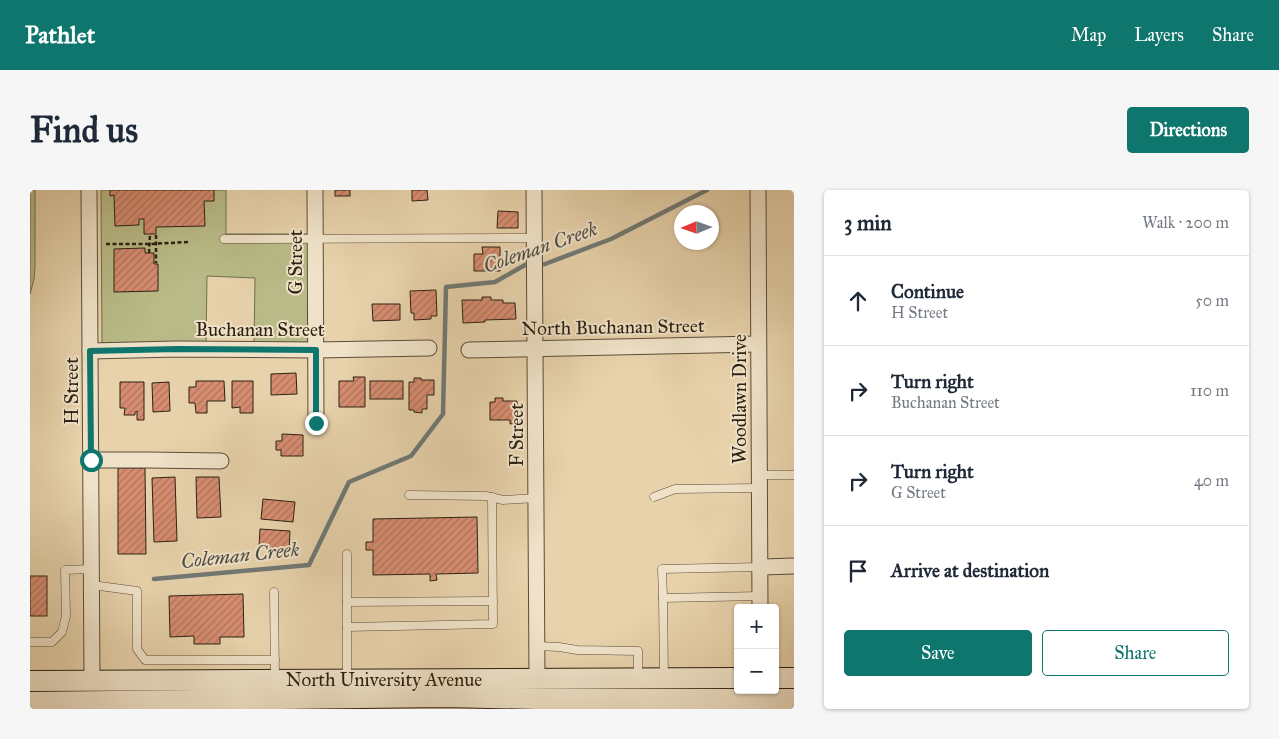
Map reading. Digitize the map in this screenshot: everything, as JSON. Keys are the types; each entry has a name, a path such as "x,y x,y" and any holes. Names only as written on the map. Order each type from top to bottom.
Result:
{"main road":[{"name":"North University Avenue","path":"30,681 92,681 275,669 347,680 734,678"},
{"path":"779,678 794,678"},
{"name":"North University Avenue","path":"30,702 327,704 384,698 438,703 537,699 794,699"}],"street":[{"name":"H Street","path":"89,190 92,681"},
{"name":"G Street","path":"315,190 316,423"},
{"name":"F Street","path":"534,190 537,679"},
{"name":"Woodlawn Drive","path":"758,190 760,602"},
{"name":"North Buchanan Street","path":"469,350 758,344"},
{"name":"Buchanan Street","path":"90,351 429,348"},
{"path":"91,460 221,461"},
{"path":"760,567 794,566"},
{"path":"384,698 402,709"}],"lane":[{"path":"224,239 535,238"},
{"path":"654,497 675,489 759,482 794,475"},
{"path":"409,495 486,496 503,500 536,498"},
{"path":"348,627 493,624 492,497"},
{"path":"347,680 348,554"},
{"path":"664,679 662,569 760,567"},
{"path":"30,642 52,642 62,632 66,616 64,570 91,569"},
{"path":"92,586 137,591 138,649 145,660 275,669 274,592"},
{"path":"663,598 760,602"},
{"path":"347,602 493,601"},
{"path":"537,646 577,650 638,650 638,679"}],"path":[{"path":"149,254 150,234"},
{"path":"156,235 156,263"},
{"path":"106,244 188,242"},
{"path":"126,249 127,244"}],"green space":[{"path":"30,190 35,190 35,266 30,294"},
{"path":"101,190 226,190 226,234 309,234 310,344 254,344 255,278 207,276 206,344 102,345"}],"building":[{"path":"110,190 214,190 214,201 204,201 205,226 156,227 156,234 144,234 144,219 139,219 139,225 115,226 114,195 110,196"},
{"path":"335,190 350,190 350,196 335,196"},
{"path":"412,190 427,190 428,200 412,201"},
{"path":"498,211 518,212 518,228 497,228"},
{"path":"482,247 500,247 500,258 503,258 503,264 500,264 500,271 474,271 474,254 483,254"},
{"path":"145,248 145,253 154,253 154,264 158,264 158,291 114,292 114,249"},
{"path":"436,290 437,316 431,316 431,319 414,320 414,313 411,313 410,291"},
{"path":"482,297 491,297 491,300 503,300 503,303 515,303 516,319 463,323 462,300 482,300"},
{"path":"372,304 400,304 400,320 373,321"},
{"path":"296,373 297,394 271,395 271,374"},
{"path":"353,377 365,377 365,407 339,407 339,381 354,381"},
{"path":"414,378 434,380 434,395 427,395 427,409 422,409 422,413 409,410 409,382 414,382"},
{"path":"196,381 224,381 225,401 207,401 207,413 196,413 195,403 189,403 189,387 196,387"},
{"path":"232,381 253,381 253,413 240,413 240,407 232,408"},
{"path":"370,381 403,381 403,399 370,399"},
{"path":"120,382 144,382 144,420 137,420 137,411 135,415 124,415 125,408 120,408"},
{"path":"169,382 170,411 153,412 152,383"},
{"path":"495,398 503,398 503,401 517,401 517,423 510,424 510,420 490,420 490,402 495,402"},
{"path":"282,434 303,435 303,456 281,456 281,450 276,450 276,441 282,441"},
{"path":"118,468 145,468 146,554 118,554"},
{"path":"175,477 177,541 154,542 152,478"},
{"path":"196,477 219,477 221,517 197,518"},
{"path":"263,499 295,502 293,522 261,519"},
{"path":"477,517 478,573 436,574 437,580 430,581 430,574 373,575 373,550 366,550 366,542 373,542 373,519"},
{"path":"260,529 290,531 289,550 259,547"},
{"path":"30,576 47,576 47,616 30,616"},
{"path":"243,594 244,637 220,637 220,644 194,644 194,636 170,637 169,596"}],"waterway":[{"name":"Coleman Creek","path":"154,579 309,565 349,482 411,456 443,414 446,287 495,282 525,265 545,264 611,239 707,190"}],"route":[{"path":"91,460 90,351 177,349 316,350 316,423"}]}
